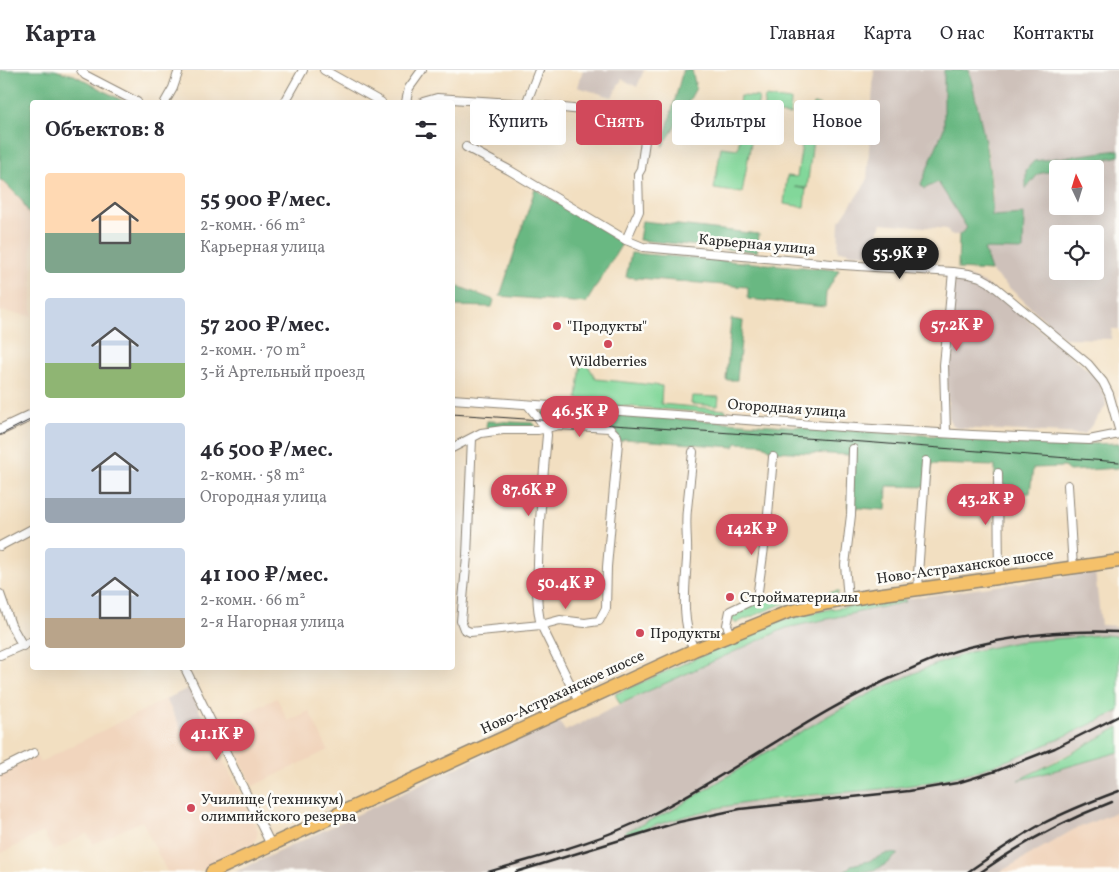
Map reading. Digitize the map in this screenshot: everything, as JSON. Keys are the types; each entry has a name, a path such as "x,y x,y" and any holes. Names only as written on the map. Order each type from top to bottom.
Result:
{"main road":[{"name":"Ново-Астраханское шоссе","path":"212,872 694,650 788,612 848,599 1119,561"}],"street":[{"path":"81,70 84,74 133,100"},
{"path":"166,100 173,88 179,70"},
{"path":"286,100 304,70"},
{"path":"324,70 377,100"},
{"path":"406,100 409,88 422,70"},
{"path":"528,100 539,70"},
{"path":"430,100 437,98 470,100"},
{"path":"566,108 610,113 636,113 646,120 641,169 638,174 638,211 626,240"},
{"name":"Карьерная улица","path":"466,147 509,170 626,240 643,247 844,265 953,272 980,277 989,282 1088,364 1103,382 1109,394 1119,429"},
{"path":"946,433 944,364 953,272"},
{"name":"Огородная улица","path":"455,399 946,433 1089,440 1119,434"},
{"path":"528,405 546,428 547,435 538,543 538,612 541,625 579,702"},
{"path":"0,430 30,416"},
{"path":"455,446 481,433 546,428 559,425 609,428 617,436 607,567 606,608 599,621 585,623 560,620 541,625 470,632 464,629 462,621 472,438"},
{"path":"848,599 845,565 851,515 853,449"},
{"path":"693,452 687,510 687,558 684,589 686,622 689,640 694,650"},
{"path":"731,635 727,625 730,611 757,598 767,526 773,456"},
{"path":"919,589 918,574 926,462"},
{"path":"998,473 999,578"},
{"path":"1068,486 1074,568"},
{"path":"0,546 30,530"},
{"path":"0,594 10,625 23,646"},
{"path":"0,655 30,642"},
{"path":"186,670 270,845"},
{"path":"0,770 34,753"}],"shaded area":[{"path":"0,70 54,70 74,75 73,100 30,100 30,316 0,311"},
{"path":"583,70 644,70 637,87 622,79 612,97 577,87"},
{"path":"874,70 944,70 944,128 921,184 924,189 938,181 968,229 959,235 950,235 947,229 882,223 875,241 870,241 869,254 838,251 839,222 867,181 869,145 880,145 880,100 872,100"},
{"path":"969,70 1119,70 1119,150 1034,161 1026,170 1027,188 1038,174 1049,171 1049,215 1104,215 1104,160 1101,160 1119,156 1119,329 1112,329 1111,339 1064,338 991,271 984,249 1024,215 992,216 993,191 988,152"},
{"path":"959,275 968,276 986,284 1095,376 1105,397 1106,406 1085,434 957,428 949,420 946,366 954,279"},
{"path":"1095,572 1101,625 1119,626 1119,636 1101,635 1017,642 970,652 924,669 879,689 833,713 671,811 625,832 627,834 680,818 740,804 906,786 957,776 993,766 1052,742 1119,711 1119,727 1020,779 1119,752 1119,811 1073,830 1000,872 235,872 558,720 565,731 739,648 786,628 904,602 905,599"},
{"path":"189,688 208,729 187,740 166,699"},
{"path":"277,698 288,721 309,711 328,750 253,786 223,724"},
{"path":"166,699 187,740 208,729 258,831 252,846 197,872 167,872 142,821 93,844 87,833 53,851 43,832 0,854 0,774 36,756 40,762"},
{"path":"1119,811 1119,872 1000,872 1073,830"}],"green space":[{"path":"0,70 54,70 74,75 121,100 30,100 30,215 21,199 0,180"},
{"path":"683,70 692,70 696,88 689,100 675,100"},
{"path":"944,70 969,70 988,160 992,216 1024,214 1023,250 984,249 991,271 958,269 959,235 967,228 938,182 924,189 921,184 944,128"},
{"path":"740,96 759,97 758,100 740,100"},
{"path":"765,97 791,100 790,115 784,115 784,100 765,100"},
{"path":"672,110 672,131 662,147"},
{"path":"739,145 750,145 742,193 714,189 721,147 738,149"},
{"path":"802,145 812,145 807,188 795,187 806,189 804,207 784,204 787,176 797,177"},
{"path":"1119,150 1119,156 1101,160 1049,160 1049,172 1038,174 1026,189 1026,170 1034,161"},
{"path":"535,189 623,242 586,303 500,296"},
{"path":"642,221 759,234 757,252 639,240"},
{"path":"631,253 839,270 826,293 825,307 748,299 748,287 626,277"},
{"path":"455,285 494,300 492,307 455,306"},
{"path":"731,319 743,321 737,380 726,380"},
{"path":"582,355 596,379 662,386 661,404 726,410 726,414 583,403 577,398"},
{"path":"692,396 719,397 718,406 691,404"},
{"path":"561,411 937,436 1090,444 1119,443 1119,468 1069,471 1064,467 1033,468 1030,493 995,495 995,466 932,464 930,487 887,486 886,510 848,507 849,455 773,451 762,444 736,443 734,447 624,439 620,442 615,430 550,424 543,419 542,412"},
{"path":"487,421 533,423 536,426 530,428 486,428"},
{"path":"838,591 839,593 782,604 736,623 733,622 732,615 734,611 753,603"},
{"path":"905,599 905,602 786,628 620,704 615,694 782,620 830,609"},
{"path":"1101,635 1119,636 1119,711 1020,756 979,770 931,782 740,804 697,813 626,834 625,832 671,811 833,713 879,689 924,669 970,652 1017,642"},
{"path":"1119,727 1119,752 1018,780 1059,760"},
{"path":"888,853 898,854 880,868 862,872 845,872 851,865 869,861"}],"tram line":[{"path":"455,414 863,442 1119,462"},
{"path":"0,435 30,420"}],"railway":[{"path":"488,872 588,842 645,818 678,801 836,706 868,689 943,655 969,647 1024,636 1081,632 1119,632"},
{"path":"516,872 679,822 740,809 909,791 957,783 996,771 1055,748 1119,716"},
{"path":"968,872 1040,825 1119,791"},
{"path":"981,872 1012,851 1044,833 1077,816 1112,802"}],"place":[{"name":"\"Продукты\"","path":"557,326"},
{"name":"Wildberries","path":"608,344"},
{"name":"Стройматериалы","path":"730,597"},
{"name":"Продукты","path":"640,633"},
{"name":"Училище (техникум) олимпийского резерва","path":"191,808"}]}
